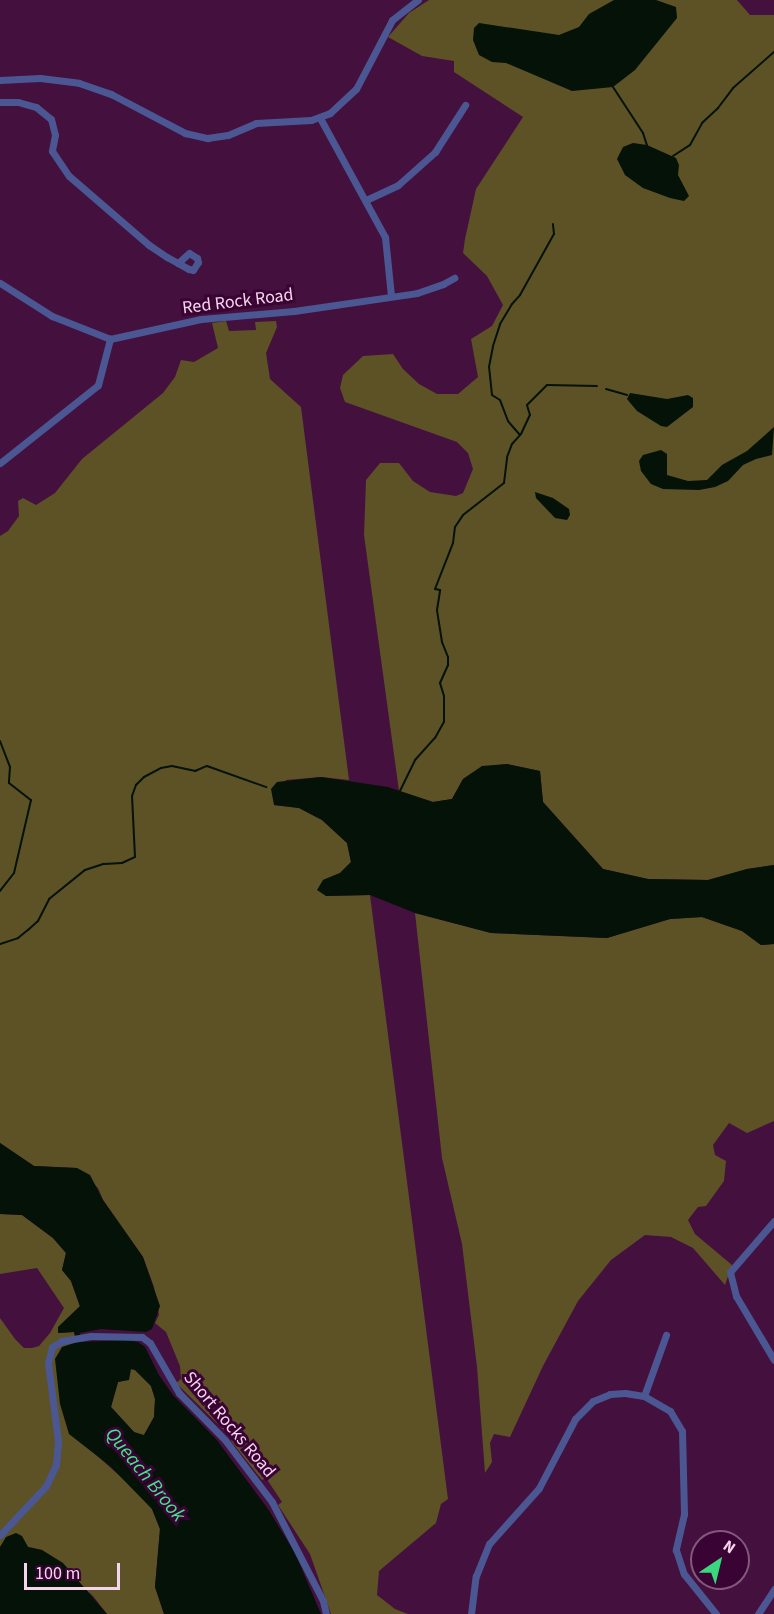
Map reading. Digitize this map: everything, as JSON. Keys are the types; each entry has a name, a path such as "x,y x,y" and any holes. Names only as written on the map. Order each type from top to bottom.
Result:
{"street":[{"path":"0,80 40,78 79,83 111,94 185,133 207,138 228,135 256,123 320,118 356,89 392,20 418,0"},
{"path":"0,102 18,102 36,107 51,119 55,135 52,151 69,176 136,237 178,263"},
{"path":"366,200 398,185 435,152 465,105"},
{"path":"320,118 385,237 392,296"},
{"name":"Red Rock Road","path":"110,339 201,319 294,311 417,293 454,278"},
{"path":"0,284 52,316 110,339 98,386 0,463"},
{"path":"774,1221 730,1272 736,1296 774,1360"},
{"name":"Short Rocks Road","path":"0,1535 46,1486 56,1465 58,1441 48,1363 50,1352 56,1343 78,1338 127,1335 142,1337 150,1343 179,1393 225,1440 272,1502 323,1601 326,1614"},
{"path":"644,1396 666,1335"},
{"path":"471,1614 476,1576 489,1544 539,1488 575,1419 593,1401 610,1394 644,1396 670,1411 682,1431 684,1514 676,1550 684,1574 716,1614"},
{"path":"758,1614 774,1589"}],"shaded area":[{"path":"429,0 737,0 750,15 774,15 774,865 747,869 708,880 648,879 603,869 543,802 540,771 507,764 482,767 463,779 452,799 433,802 399,791 364,535 366,480 380,463 399,463 413,481 430,492 456,496 463,493 473,469 468,453 457,442 345,402 340,388 343,375 363,356 393,354 403,369 419,384 437,394 458,394 478,377 471,339 492,326 503,305 487,276 463,253 465,239 476,189 523,117 454,72 454,61 422,56 388,37 409,13"},
{"path":"226,321 229,331 256,330 255,322 276,321 277,327 266,353 270,379 301,407 349,780 321,777 286,780 274,805 299,808 322,820 347,843 351,862 340,873 323,880 326,896 370,895 448,1499 441,1504 436,1523 379,1571 377,1595 395,1609 408,1614 331,1614 310,1554 278,1505 282,1502 266,1478 262,1480 231,1441 233,1439 176,1383 181,1379 180,1366 166,1332 155,1323 159,1315 154,1287 143,1257 103,1200 98,1188 77,1168 34,1166 0,1143 0,536 8,531 19,516 18,501 23,498 36,505 55,493 82,459 163,393 175,377 181,360 194,362 218,348 212,323"},
{"path":"415,913 491,933 607,938 670,919 702,917 742,931 761,945 774,944 774,1121 747,1133 729,1123 713,1145 715,1155 726,1161 724,1181 706,1206 698,1207 688,1220 695,1234 732,1265 725,1285 693,1248 671,1237 645,1235 611,1260 578,1301 543,1366 510,1437 494,1434 490,1443 492,1462 485,1473 477,1367 462,1244 442,1158"},
{"path":"0,1214 22,1215 53,1238 66,1253 62,1270 71,1281 80,1307 59,1333 74,1332 94,1453 131,1486 152,1509 160,1529 155,1587 164,1614 107,1614 93,1596 42,1550 28,1547 25,1542 11,1535 0,1547 0,1318 24,1348 32,1348 39,1346 50,1333 64,1308 37,1268 0,1274"},
{"path":"131,1369 135,1370 151,1386 155,1399 154,1417 144,1435 139,1436 111,1407 118,1382 122,1381"}],"water":[{"path":"614,0 656,0 676,7 677,18 635,70 613,87 572,91 506,63 492,62 479,55 473,40 474,28 479,23 559,35 579,27 589,14"},
{"path":"633,143 647,145 676,158 679,165 678,175 689,196 684,201 643,188 625,175 617,159 623,147"},
{"path":"630,393 667,399 688,395 693,398 693,407 667,427 661,426 637,411 627,399"},
{"path":"774,427 772,455 743,465 728,481 715,487 699,490 663,489 651,484 641,471 639,461 643,455 661,450 667,454 667,475 688,481 707,480 722,465 747,451"},
{"path":"535,492 553,498 569,509 570,515 567,520 555,518 536,498"},
{"path":"507,764 540,771 543,802 603,869 648,879 708,880 747,869 774,865 774,944 761,945 742,931 702,917 670,919 607,938 491,933 415,913 370,895 326,896 317,890 323,880 340,873 351,862 347,843 322,820 299,808 274,805 271,789 277,782 321,777 388,787 433,802 452,799 463,779 482,766"},
{"path":"0,1143 34,1166 77,1168 90,1175 103,1200 143,1257 160,1306 152,1329 146,1332 101,1329 80,1333 81,1342 125,1340 138,1342 145,1347 159,1375 173,1395 216,1439 268,1509 295,1553 321,1614 164,1614 155,1587 160,1529 152,1509 110,1466 69,1434 60,1404 55,1359 62,1347 77,1342 74,1332 58,1333 58,1327 80,1306 71,1281 62,1270 66,1253 53,1238 22,1215 0,1214","holes":["131,1369 135,1370 151,1386 155,1399 154,1417 144,1435 134,1432 111,1407 118,1382 129,1380"]},
{"path":"16,1533 22,1536 28,1547 42,1550 63,1563 107,1614 0,1614 0,1547 6,1537"}],"waterway":[{"path":"673,156 690,145 702,123 718,108 733,88 774,52"},
{"path":"613,87 643,133 647,145"},
{"path":"399,793 415,760 435,738 444,722 444,696 440,683 448,665 448,657 442,642 437,610 440,590 435,589 453,543 455,527 463,515 504,483 507,457 512,444 520,435 508,421 500,400 492,395 489,367 493,346 500,324 520,295 554,234 553,224"},
{"path":"521,434 530,415 527,405 547,385 597,386"},
{"path":"606,389 627,395"},
{"path":"0,741 10,767 9,783 31,800 14,873 0,891"},
{"name":"Queach Brook","path":"0,944 18,938 28,930 38,921 49,899 85,870 104,864 122,863 135,857 132,796 136,785 144,777 161,768 172,766 195,771 207,766 266,787"}]}
